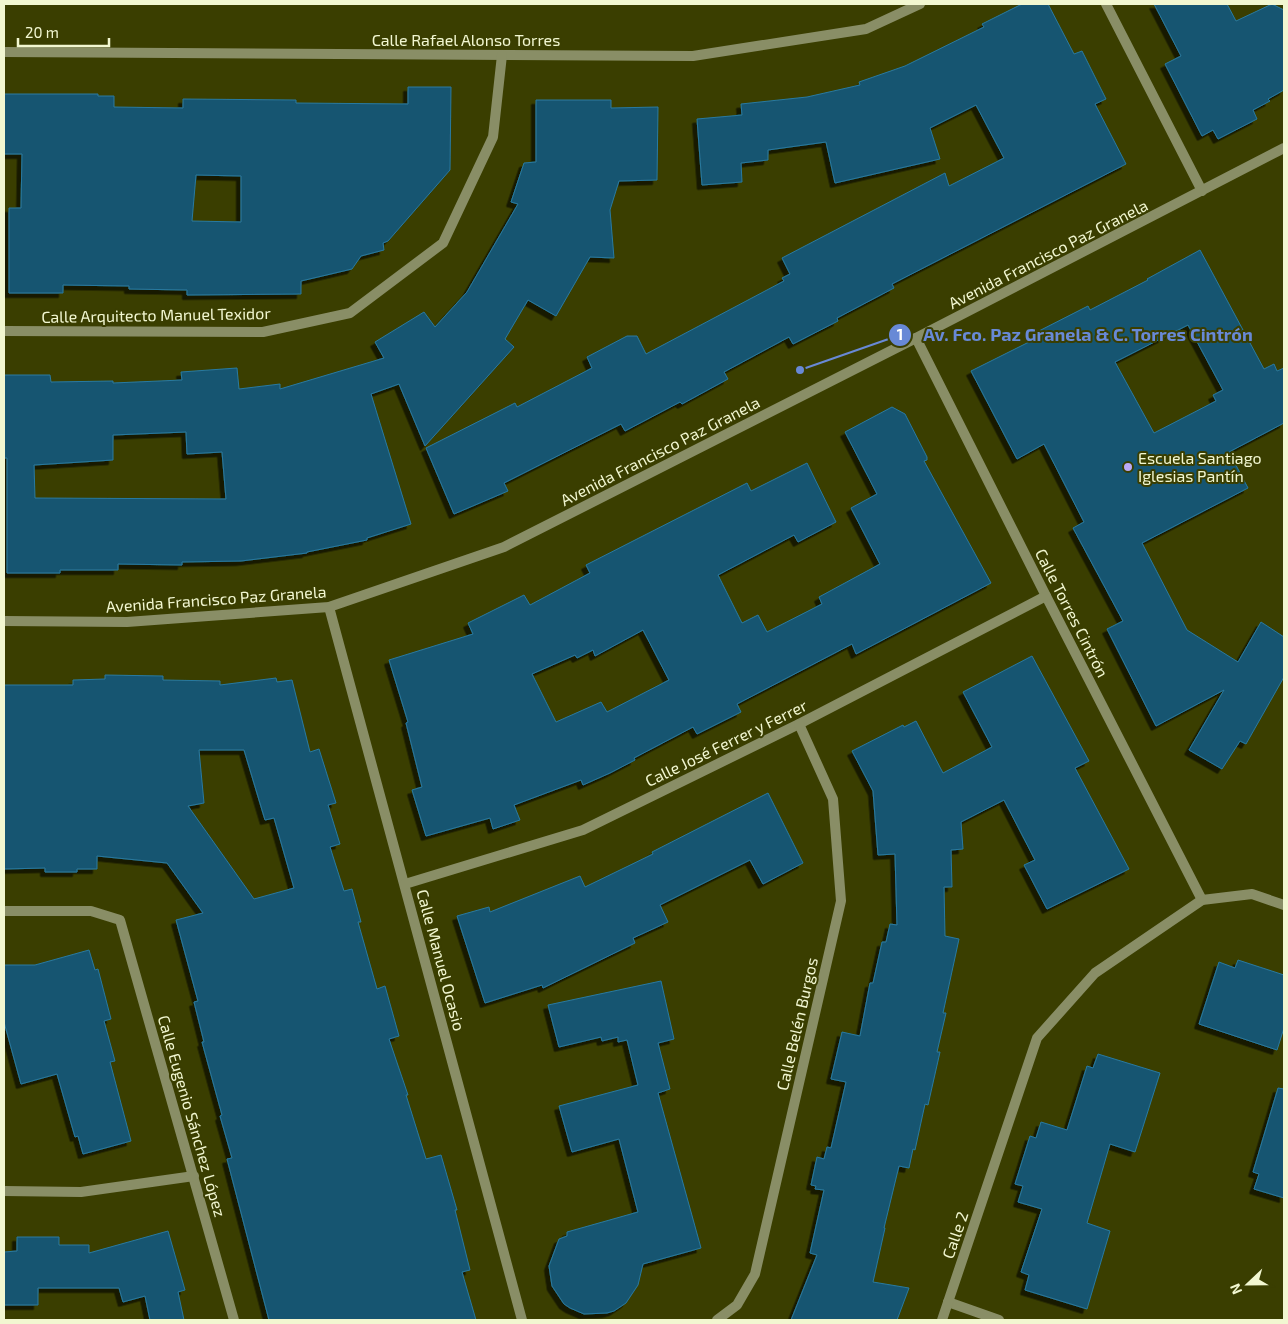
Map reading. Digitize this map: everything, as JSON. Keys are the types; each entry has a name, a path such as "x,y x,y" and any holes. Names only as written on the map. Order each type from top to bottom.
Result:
{"street":[{"name":"Calle Rafael Alonso Torres","path":"4,52 693,56 866,29 920,4"},
{"path":"1106,4 1202,191"},
{"name":"Calle Arquitecto Manuel Texidor","path":"4,331 262,332 350,313 443,243 493,137 502,55"},
{"name":"Avenida Francisco Paz Granela","path":"4,621 127,622 330,607 504,546 916,338 1284,148"},
{"name":"Calle Torres Cintrón","path":"916,338 1202,900"},
{"name":"Calle José Ferrer y Ferrer","path":"405,884 583,830 799,724 1046,596"},
{"name":"Calle Manuel Ocasio","path":"330,607 522,1320"},
{"name":"Calle Belén Burgos","path":"717,1320 737,1305 755,1274 841,901 833,799 799,724"},
{"path":"1202,900 1252,894 1284,905"},
{"name":"Calle 2","path":"942,1320 1037,1038 1095,973 1202,900"},
{"name":"Calle Eugenio Sánchez López","path":"4,911 91,911 120,920 234,1320"},
{"path":"4,1191 81,1192 194,1176"},
{"path":"948,1302 999,1320"}],"building":[{"path":"1022,4 1048,4 1074,54 1082,51 1106,99 1095,104 1126,164 892,284 894,288 837,318 838,321 793,344 789,337 724,372 728,379 682,404 680,402 625,431 621,424 504,483 508,491 454,514 426,448 515,403 517,407 592,368 587,357 627,336 637,336 646,354 784,281 782,278 790,274 782,258 945,173 949,186 1004,158 976,105 930,128 940,159 835,183 826,142 768,150 768,160 741,163 742,182 702,185 697,119 742,115 741,104 807,97 860,85 859,82 905,66 984,27 982,24"},
{"path":"1154,4 1227,4 1236,21 1272,4 1284,10 1284,90 1268,99 1270,101 1253,110 1257,119 1218,139 1213,130 1202,136 1165,64 1181,56"},
{"path":"408,87 451,87 450,170 388,241 383,243 384,250 361,256 352,269 301,281 301,294 187,295 187,290 129,289 129,286 63,285 63,293 9,293 9,208 21,208 22,154 4,154 4,94 98,94 98,96 114,96 114,107 183,108 183,99 296,100 296,103 408,104","holes":["196,175 241,176 241,222 192,221"]},
{"path":"536,100 611,100 611,108 658,107 657,180 619,181 610,210 614,258 590,257 556,316 528,300 505,339 514,347 425,446 399,384 371,394 411,524 367,538 367,540 307,553 241,561 182,562 182,565 118,564 118,570 60,570 60,573 7,573 7,458 4,458 4,375 50,375 51,382 113,381 113,383 182,380 181,372 237,368 239,389 280,384 280,389 384,358 375,342 424,312 435,327 467,292 518,204 511,202 524,163 536,162","holes":["186,432 187,454 222,452 226,499 35,498 34,465 113,460 113,435"]},
{"path":"1200,250 1264,369 1274,364 1277,371 1284,368 1284,423 1229,452 1248,488 1142,543 1187,630 1238,662 1261,622 1284,637 1284,677 1246,744 1240,741 1222,769 1189,750 1224,690 1156,726 1107,629 1123,621 1073,528 1084,522 1044,444 1017,459 971,371 1035,339 1033,334 1088,306 1090,310","holes":["1188,325 1223,390 1213,395 1216,401 1154,433 1115,362"]},
{"path":"892,407 905,414 927,457 927,460 924,461 991,583 856,654 852,644 737,704 741,712 697,734 693,727 634,758 635,760 583,785 581,780 514,805 520,820 493,829 490,818 426,836 412,790 422,787 406,723 408,722 389,660 473,634 468,623 524,595 530,605 590,573 586,565 747,483 751,491 807,463 836,522 798,542 794,535 718,575 742,623 758,615 767,632 822,604 819,597 880,564 851,508 877,494 845,432","holes":["643,630 669,680 607,712 601,702 556,722 532,674 575,655 577,658 593,650 595,656"]},
{"path":"1032,656 1089,761 1075,768 1129,869 1047,909 1024,865 1035,860 1004,800 961,822 963,849 951,850 952,887 944,887 945,936 959,939 943,1013 946,1013 937,1052 940,1052 928,1105 925,1104 909,1168 899,1166 873,1282 909,1288 897,1320 791,1320 817,1255 810,1253 824,1190 815,1189 816,1186 811,1185 817,1157 824,1159 827,1147 831,1148 846,1082 831,1079 842,1032 860,1036 870,983 873,983 882,942 886,942 890,924 897,925 895,854 878,855 873,791 852,751 903,725 904,727 916,721 943,773 992,747 963,692"},
{"path":"105,675 163,676 163,680 220,681 220,685 276,678 277,682 292,680 310,752 319,749 336,803 328,805 340,844 330,847 344,891 352,889 361,922 358,922 377,989 385,986 399,1036 389,1039 408,1095 406,1095 426,1159 441,1155 457,1210 455,1210 470,1270 462,1272 476,1320 269,1320 227,1159 232,1158 202,1042 204,1042 194,1002 198,1001 176,920 203,913 167,863 97,856 97,869 77,869 77,872 45,872 45,868 4,869 4,685 73,685 73,680 105,679","holes":["199,750 244,750 265,820 274,818 294,888 254,899 188,806 204,803"]},
{"path":"768,793 803,863 763,884 750,860 660,905 668,922 633,938 635,943 543,988 542,985 485,1003 457,916 489,907 490,912 580,876 585,887 653,854 652,852"},
{"path":"89,950 95,970 98,969 111,1019 104,1021 115,1061 110,1062 131,1141 83,1154 78,1136 75,1137 57,1074 21,1084 4,1022 4,965 35,965"},
{"path":"1238,960 1284,975 1284,1028 1277,1050 1199,1024 1219,962 1235,968"},
{"path":"661,981 674,1039 658,1043 670,1089 658,1093 701,1248 643,1264 638,1285 626,1303 607,1313 584,1314 564,1304 552,1286 549,1266 559,1239 567,1236 567,1232 638,1212 619,1139 572,1152 559,1106 638,1085 627,1040 618,1042 618,1037 602,1041 601,1037 559,1047 548,1005"},
{"path":"1098,1054 1160,1073 1135,1152 1110,1144 1087,1223 1110,1231 1087,1309 1025,1290 1029,1275 1021,1272 1042,1209 1018,1202 1023,1186 1015,1184 1030,1136 1036,1138 1041,1122 1067,1130 1087,1066 1093,1068"},
{"path":"1278,1088 1284,1089 1284,1198 1254,1189 1259,1174 1253,1172"},
{"path":"168,1231 185,1290 178,1292 184,1320 150,1320 145,1296 123,1302 119,1288 38,1288 38,1305 4,1305 4,1252 17,1251 17,1237 59,1237 59,1245 89,1245 89,1253"}],"place":[{"name":"Av. Fco. Paz Granela & C. Torres Cintrón","path":"800,370"},
{"name":"Escuela Santiago Iglesias Pantín","path":"1128,467"}]}
